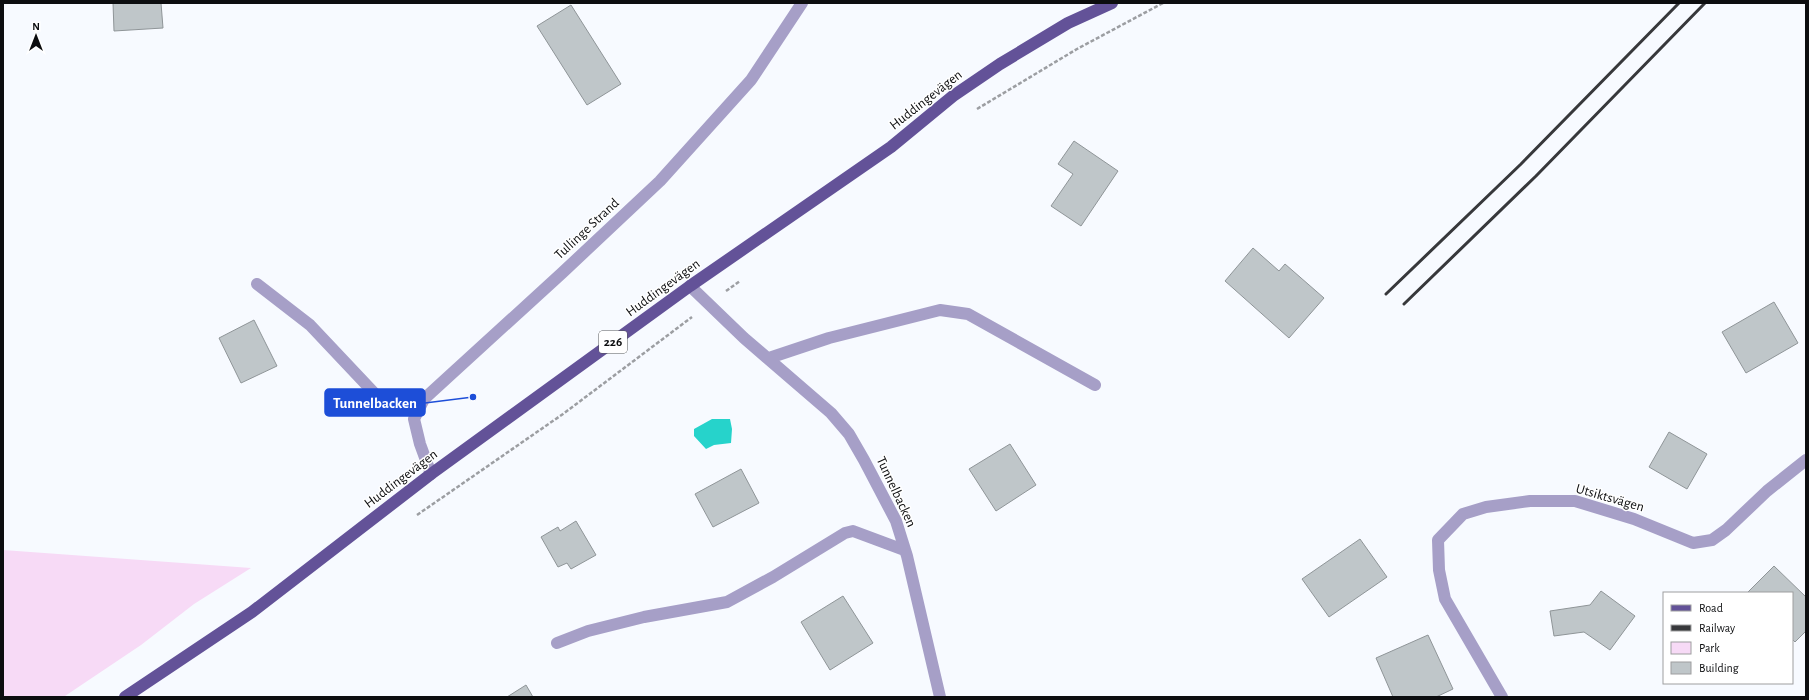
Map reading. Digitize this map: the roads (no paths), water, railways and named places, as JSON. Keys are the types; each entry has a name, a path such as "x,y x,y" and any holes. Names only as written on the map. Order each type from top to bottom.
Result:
{"main road":[{"name":"Huddingevägen","path":"125,697 252,612 431,474 690,286 891,147 953,96 1000,64 1068,23 1112,3"}],"street":[{"name":"Tullinge Strand","path":"431,474 420,444 414,419 424,400 660,181 751,80 802,3"},
{"path":"257,284 310,325 377,396 418,412"},
{"name":"Tunnelbacken","path":"690,286 709,305 831,413 849,434 896,521 940,697"},
{"path":"769,358 829,338 940,310 968,314 1095,385"},
{"name":"Utsiktsvägen","path":"1502,697 1445,599 1439,570 1438,540 1463,514 1486,507 1530,501 1575,501 1634,519 1693,543 1712,540 1726,530 1767,491 1806,460"},
{"path":"557,643 588,631 644,617 727,602 774,577 845,533 853,531 904,550"}],"water":[{"path":"712,419 730,419 732,429 731,443 714,445 706,449 694,436 694,429"}],"railway":[{"path":"1386,294 1521,164 1679,3"},
{"path":"1404,304 1536,176 1705,3"}],"place":[{"name":"Tunnelbacken","path":"473,397"}]}
